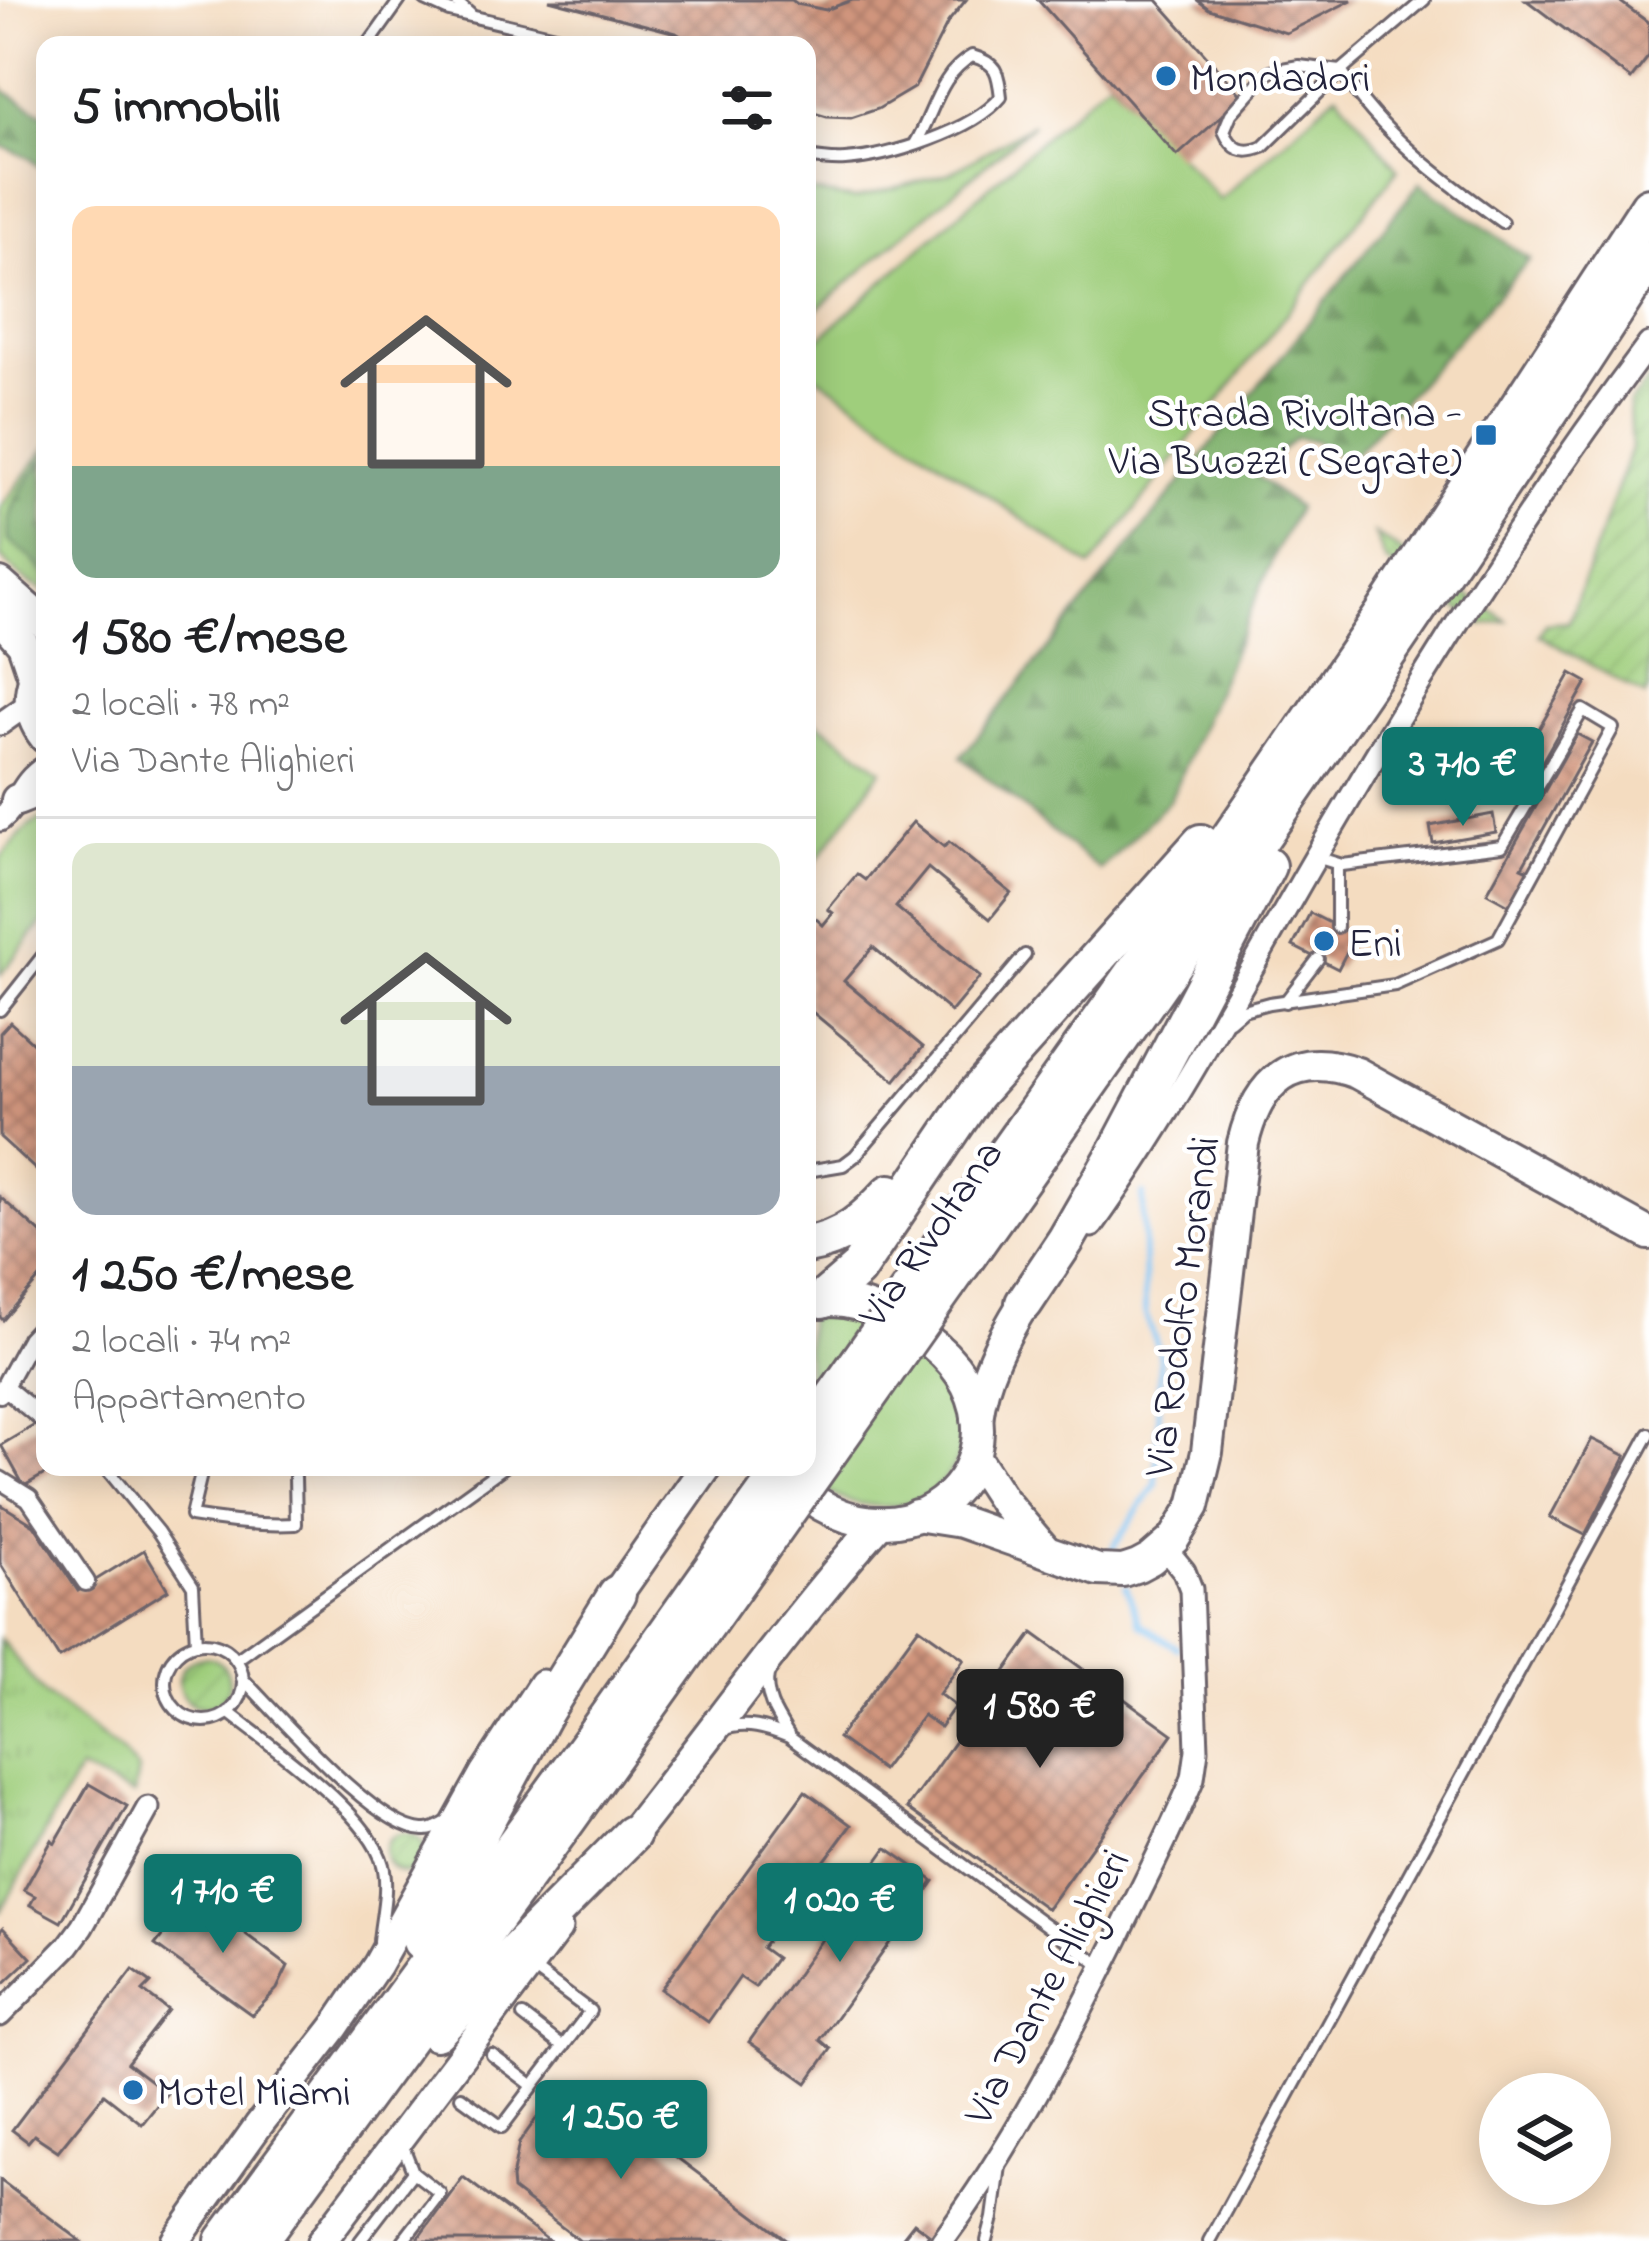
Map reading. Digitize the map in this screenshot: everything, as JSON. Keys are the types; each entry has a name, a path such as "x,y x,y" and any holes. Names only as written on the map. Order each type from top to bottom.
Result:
{"highway":[{"path":"1598,286 1649,187"},
{"name":"Via Rivoltana","path":"816,1447 1382,616 1649,206"},
{"name":"Via Rivoltana","path":"816,1425 936,1277 1227,888 1649,259"},
{"path":"1024,1303 1104,1175 1260,876 1379,695 1420,606"},
{"path":"816,1242 848,1232 867,1218 954,1124 1020,1043 1179,871 1288,724 1382,616"},
{"path":"816,1298 857,1270 954,1124"},
{"name":"Via Rivoltana","path":"259,2241 568,1819 748,1543 777,1476"},
{"name":"Via Rivoltana","path":"224,2241 795,1476"},
{"path":"271,2177 334,2067 410,1961 542,1716 617,1594"},
{"path":"269,2241 434,2035 632,1834"}],"main road":[{"path":"0,584 36,616"},
{"path":"0,618 23,644 19,700"},
{"name":"Via Rodolfo Morandi","path":"1165,1548 1190,1517 1200,1491 1243,1143 1253,1106 1281,1076 1319,1064 1358,1073 1649,1234"},
{"path":"816,1301 869,1307 920,1335 960,1375 976,1419"},
{"path":"788,1476 799,1490 829,1510 855,1520 880,1522 916,1515 950,1497 975,1458 982,1387 1024,1303"},
{"path":"975,1458 1012,1513 1047,1552"},
{"path":"617,1594 700,1476"},
{"path":"916,1515 961,1522 1085,1567 1123,1571 1165,1548"},
{"path":"632,1834 772,1650 880,1522"}],"street":[{"path":"1024,1303 1072,1251 1126,1178 1326,861 1477,590 1649,344"},
{"path":"15,804 24,783 36,774"},
{"path":"36,1333 1,1387 36,1412"},
{"path":"0,1480 29,1498 86,1582"},
{"name":"Via Dante Alighieri","path":"942,2241 1003,2151 1103,1967 1193,1778 1197,1750 1191,1589 1184,1571 1165,1548"},
{"path":"176,2241 377,1965 484,1773 574,1636 617,1594"},
{"path":"0,2015 82,1927 148,1808"},
{"path":"322,2241 632,1834"}],"lane":[{"path":"374,36 400,0"},
{"path":"425,0 449,11 555,36"},
{"path":"454,0 472,16"},
{"path":"1424,0 1341,70 1263,147 1240,151 1228,142 1225,131 1231,114 1271,71 1299,66 1341,70 1370,110 1430,170 1502,222"},
{"path":"816,158 840,161 881,155 915,144 971,122 1001,97 999,75 988,60 972,56 944,80 915,144"},
{"path":"1214,1035 1243,1010 1395,985 1498,938 1612,728 1583,710 1502,846 1326,861 1337,927"},
{"path":"816,1170 843,1165 855,1156 1025,955"},
{"path":"1285,1002 1318,959"},
{"path":"0,1010 36,964"},
{"path":"1209,2240 1649,1434"},
{"path":"112,1476 158,1532 193,1586 196,1644"},
{"path":"200,1476 191,1516 266,1526 296,1524 295,1478"},
{"path":"236,1660 492,1476"},
{"path":"196,1644 219,1646 236,1660 242,1678 240,1697 228,1712 211,1720 193,1719 176,1710 166,1694 166,1675 180,1652 196,1644"},
{"path":"772,1650 766,1685 772,1708 789,1737"},
{"path":"242,1678 376,1809 425,1831 464,1810"},
{"path":"228,1712 339,1802 377,1850 385,1874 377,1965"},
{"path":"711,1735 732,1726 766,1727 789,1737 1103,1967"},
{"path":"461,2097 502,2127 590,2011 529,1966"},
{"path":"523,2016 562,2047"},
{"path":"492,2055 533,2086"},
{"path":"398,2139 404,2142 413,2172 440,2193 403,2241"},
{"path":"986,2241 1003,2151"},
{"path":"360,2241 413,2172"}],"green space":[{"path":"1109,79 1220,200 1337,93 1398,169 1091,567 816,375 816,342"},
{"path":"0,82 5,91 36,110 36,164 0,145"},
{"path":"1034,123 816,310 816,193 854,199 950,173"},
{"path":"1420,183 1530,259 1348,462 1313,440 1295,438 1255,475 1297,508 1170,800 1100,870 961,757"},
{"path":"1649,379 1649,688 1645,696 1539,635 1545,624 1569,622 1631,449 1629,404"},
{"path":"36,461 36,586 0,557 0,508"},
{"path":"36,469 36,563 9,541 10,517"},
{"path":"1375,534 1507,621 1483,625 1386,562"},
{"path":"816,721 882,769 816,861"},
{"path":"36,822 36,931 0,975 0,858"},
{"path":"816,1317 859,1321 900,1342 937,1372 950,1391 963,1433 960,1454 949,1474 930,1492 908,1502 876,1506 832,1494 815,1476"},
{"path":"0,1639 44,1694 138,1770 134,1795 79,1770 0,1913"},
{"path":"204,1657 222,1664 229,1682 222,1700 204,1707 186,1700 179,1682 186,1664"},
{"path":"405,1833 419,1839 425,1853 419,1867 405,1873 391,1867 385,1853 391,1839"}],"building":[{"path":"549,0 792,0 826,10 852,0 966,0 948,22 915,87 878,109 851,118 816,114 816,36 676,33"},
{"name":"Mondadori","path":"1038,0 1157,0 1243,97 1177,156"},
{"path":"1197,0 1352,0 1286,33 1209,9"},
{"path":"1526,0 1618,0 1649,23 1649,56 1631,79"},
{"path":"1571,673 1587,682 1538,769 1521,760"},
{"path":"1577,734 1592,742 1522,867 1529,870 1509,905 1487,893"},
{"path":"1493,814 1496,832 1433,843 1430,826"},
{"path":"913,822 944,847 949,842 1011,893 990,919 928,868 896,907 980,977 951,1012 873,947 844,981 923,1047 895,1081 816,1015 816,919 823,925 833,913 828,909 857,874 865,880"},
{"name":"Eni","path":"1310,913 1355,936 1338,969 1293,946"},
{"path":"10,1022 36,1046 36,1170 0,1137 0,1033"},
{"path":"0,1197 36,1229 36,1282 3,1320"},
{"path":"36,1424 36,1476 41,1476 24,1486 1,1445"},
{"path":"1592,1439 1626,1456 1585,1535 1550,1517"},
{"path":"0,1504 34,1525 78,1591 144,1550 168,1590 59,1658 0,1563"},
{"path":"919,1627 964,1659 939,1694 955,1706 940,1727 923,1715 882,1770 838,1738"},
{"path":"1033,1633 1173,1734 1047,1909 907,1808"},
{"path":"89,1784 127,1806 61,1922 30,1905 35,1896 24,1890"},
{"path":"805,1791 851,1825 820,1867 834,1877 814,1903 802,1894 762,1948 776,1958 755,1987 740,1977 708,2022 661,1989"},
{"path":"887,1848 934,1881 820,2040 831,2049 807,2083 749,2042"},
{"path":"194,1895 288,1966 277,1989 252,2015 155,1945"},
{"path":"3,1928 31,1958 0,1987 0,1931"},
{"path":"133,1970 151,1983 143,1991 168,2010 127,2063 167,2093 142,2124 104,2094 58,2151 34,2135 28,2142 12,2130"},
{"path":"587,2090 788,2241 580,2241 513,2190 512,2178 519,2143 536,2119 559,2100"},
{"path":"463,2177 495,2201 549,2241 416,2241"},
{"path":"0,2180 81,2241 0,2241"},
{"path":"914,2223 929,2234 924,2241 900,2241"}],"waterway":[{"path":"1112,1549 1156,1484 1160,1353 1145,1313 1143,1194"},
{"path":"1126,1587 1140,1624 1177,1648"}],"place":[{"name":"Mondadori","path":"1166,76"},
{"name":"Strada Rivoltana - Via Buozzi (Segrate)","path":"1486,435"},
{"name":"Eni","path":"1324,941"},
{"name":"Motel Miami","path":"133,2090"}]}
